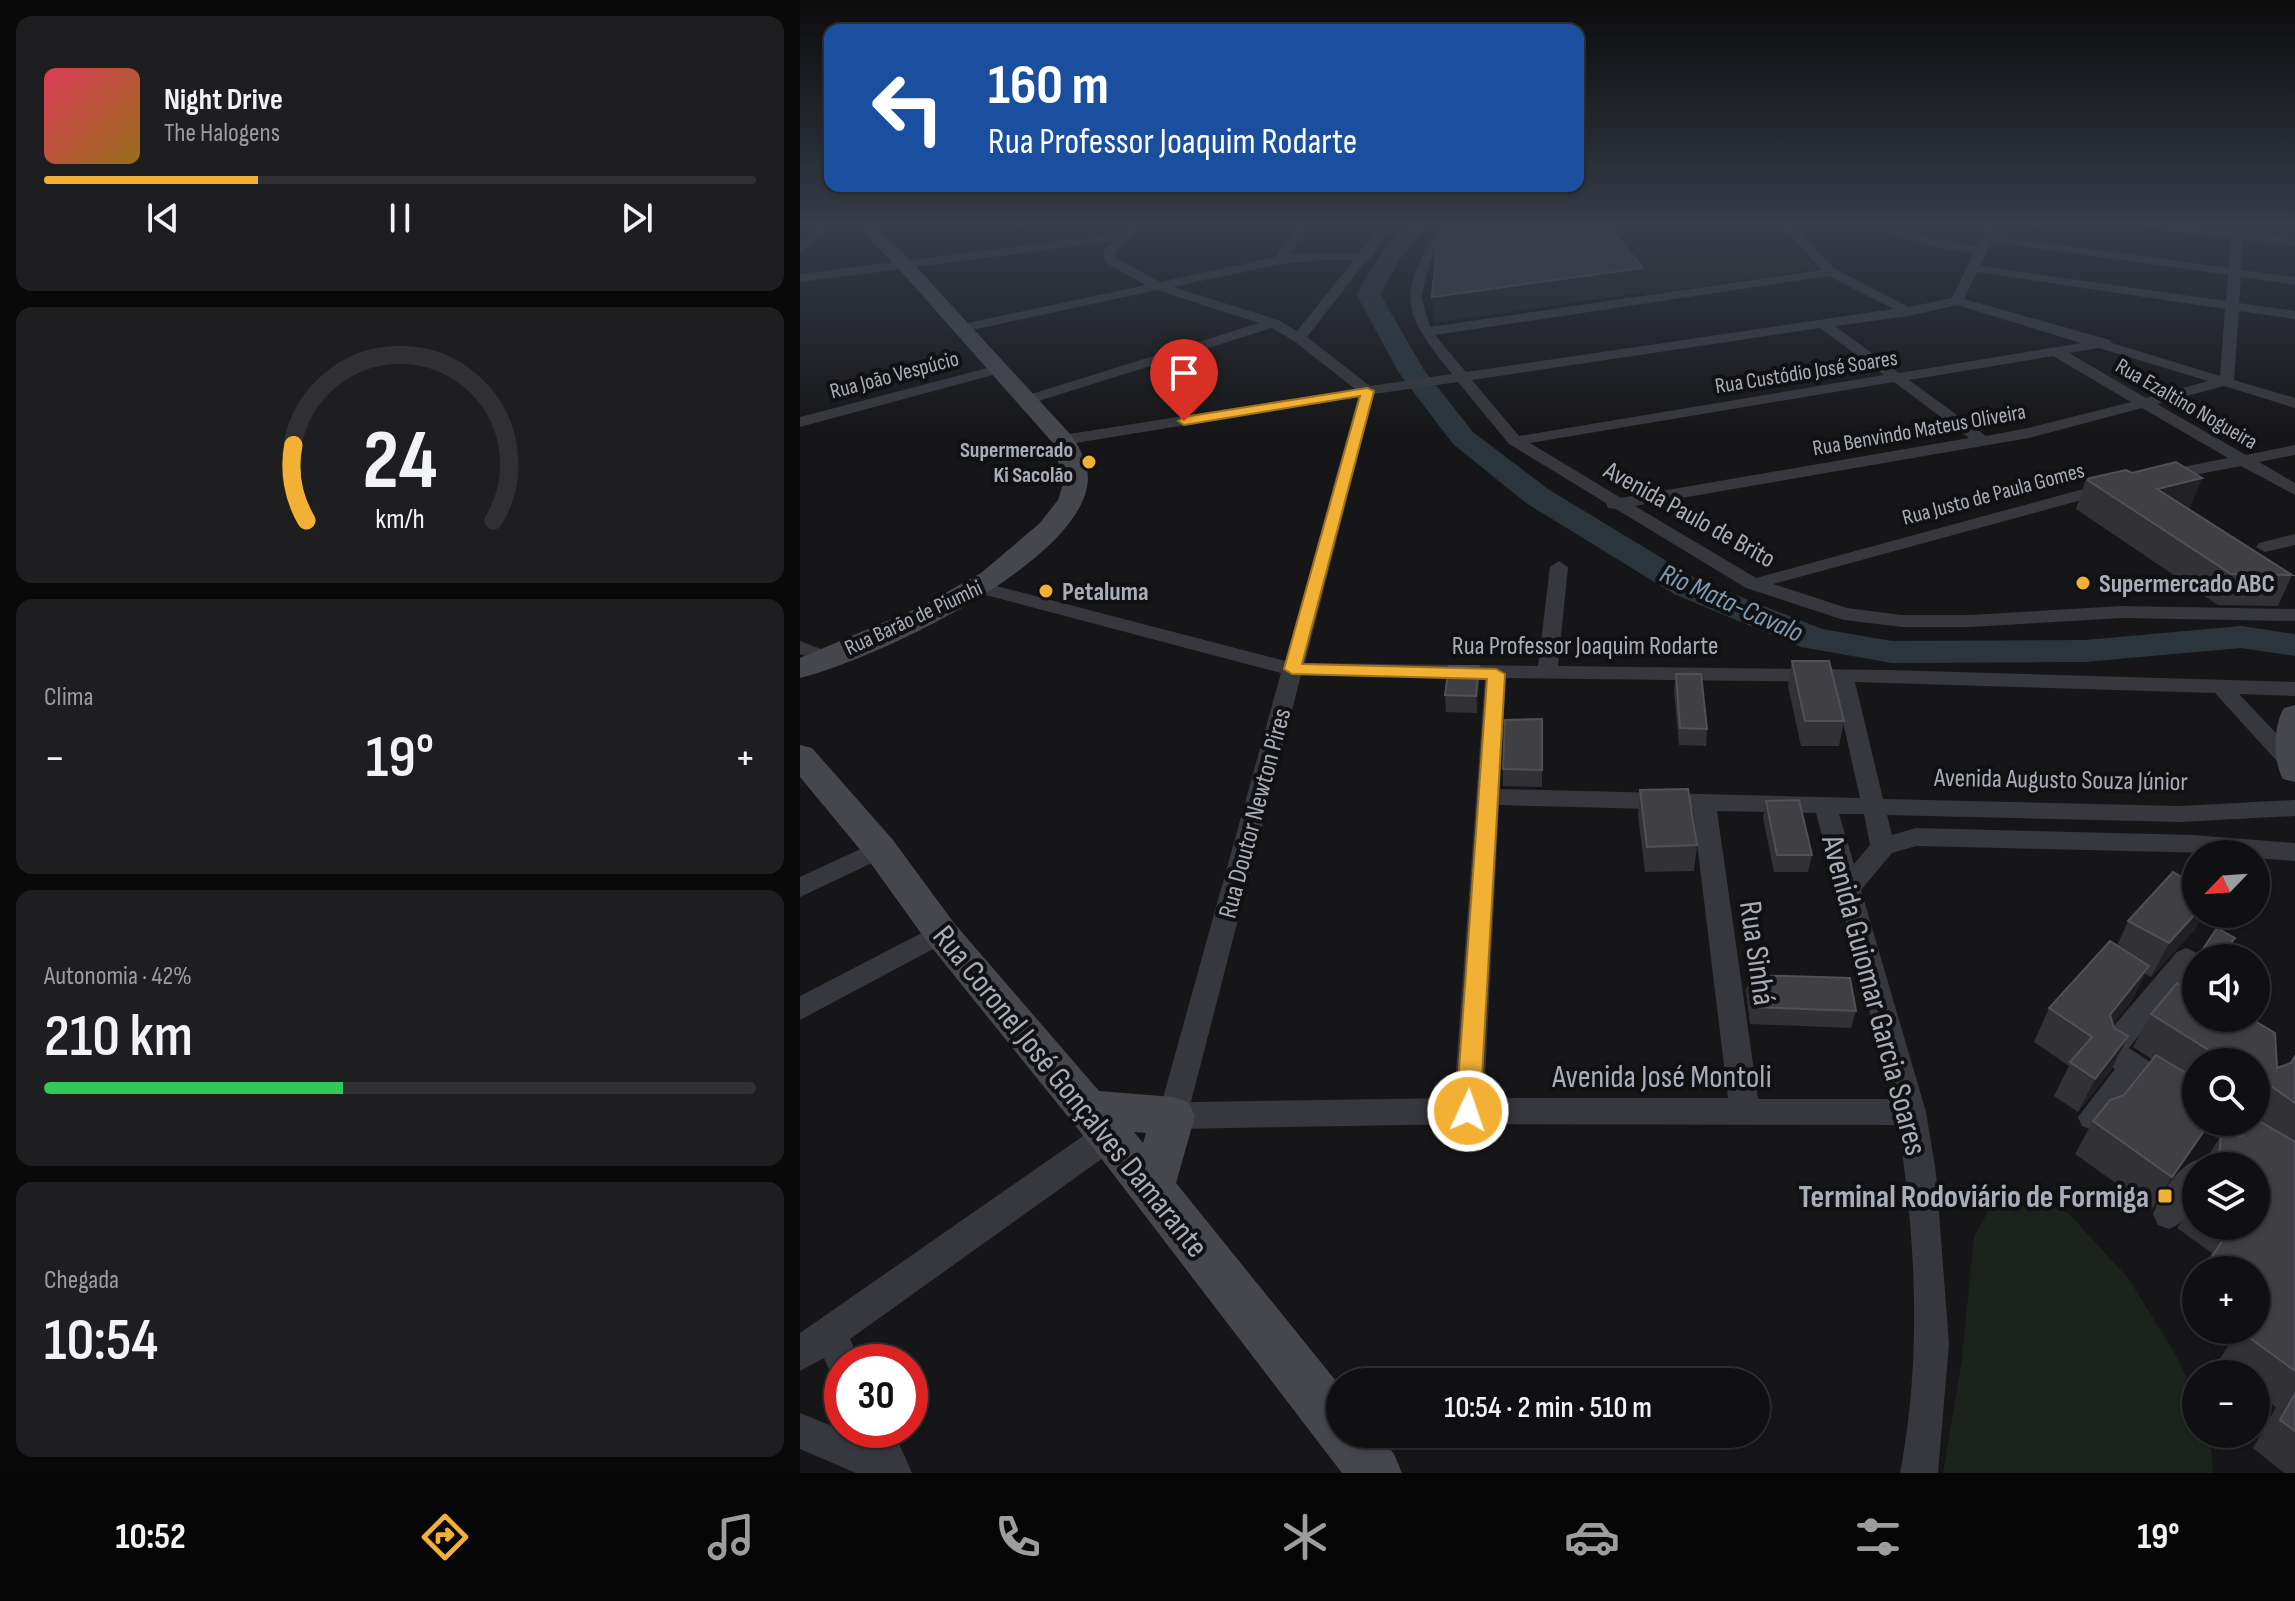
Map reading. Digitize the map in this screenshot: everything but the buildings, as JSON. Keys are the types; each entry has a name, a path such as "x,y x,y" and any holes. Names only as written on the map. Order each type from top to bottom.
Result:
{"main road":[{"name":"Rua Barão de Piumhi","path":"809,658 981,588 1024,554 1061,515 1076,487 1075,470 1063,440 931,294"},
{"path":"2294,768 2295,715"},
{"name":"Rua Coronel José Gonçalves Damarante","path":"800,756 880,849 941,933 1100,1122 1326,1410"},
{"path":"1100,1122 1173,1116"},
{"name":"Rua Doutor Newton Pires","path":"1152,1188 1173,1116"},
{"path":"1356,1448 1375,1473"}],"street":[{"path":"963,328 1128,294"},
{"path":"1181,294 1273,323 1377,390"},
{"path":"1299,338 1334,294"},
{"name":"Avenida Paulo de Brito","path":"1416,294 1425,332 1515,441 1614,504 1753,584 1844,614 1902,621 1970,621 2122,612 2295,615"},
{"path":"1425,332 1684,294"},
{"path":"1873,294 1909,312"},
{"path":"1957,301 1960,294"},
{"path":"2148,294 2295,315"},
{"path":"2227,381 2233,294"},
{"path":"1063,440 1377,390 1909,312 1957,301 2105,343 2295,403"},
{"path":"1027,400 1273,323"},
{"path":"1825,325 1983,441"},
{"name":"Rua Custódio José Soares","path":"1515,441 2105,343"},
{"name":"Rua Ezaltino Nogueira","path":"2058,353 2295,490"},
{"name":"Rua João Vespúcio","path":"800,422 999,369"},
{"name":"Rua Benvindo Mateus Oliveira","path":"1614,504 2080,422 2227,381"},
{"name":"Rua Doutor Newton Pires","path":"1173,1116 1292,669 1377,390"},
{"name":"Rua Justo de Paula Gomes","path":"1753,584 2134,481 2295,450"},
{"path":"2265,547 2295,539"},
{"path":"1547,674 1559,567"},
{"name":"Rua Professor Joaquim Rodarte","path":"981,588 1292,669 1496,674 1843,676 2295,689"},
{"path":"1468,1111 1496,674"},
{"name":"Avenida Guiomar Garcia Soares","path":"1843,676 1883,847"},
{"path":"2220,686 2294,768"},
{"name":"Avenida Augusto Souza Júnior","path":"1487,797 2180,814 2295,808"},
{"name":"Rua Sinhá","path":"1704,804 1745,1112"},
{"name":"Avenida Guiomar Garcia Soares","path":"1825,805 1911,1112 1924,1203 1932,1344 1919,1473"},
{"path":"1849,887 1883,847 1916,837 2193,844 2295,852"},
{"path":"800,888 880,849"},
{"path":"800,1009 941,933"},
{"path":"2182,964 2110,1051 2182,1099"},
{"path":"2130,982 2181,1013"},
{"path":"2093,1117 2134,1067"},
{"name":"Avenida José Montoli","path":"1173,1116 1468,1111 1911,1112"},
{"path":"842,1344 1100,1122"},
{"path":"2243,1136 2295,1173"},
{"path":"2169,1214 2182,1195"},
{"path":"800,1354 824,1350"},
{"path":"800,1431 892,1471"},
{"path":"882,1448 892,1471"}],"shaded area":[{"path":"2021,1193 2068,1213 2128,1278 2182,1368 2182,1448 2211,1448 2213,1473 1943,1473 1962,1359 1974,1237 1990,1208"}],"waterway":[{"name":"Rio Mata-Cavalo","path":"1368,294 1412,373 1463,438 1537,496 1686,587 1814,639 1892,652 2085,651 2241,637 2295,645"}],"place":[{"name":"Supermercado Ki Sacolão","path":"1089,462"},
{"name":"Supermercado ABC","path":"2083,583"},
{"name":"Petaluma","path":"1046,591"},
{"name":"Terminal Rodoviário de Formiga","path":"2165,1196"}],"route":[{"path":"1184,421 1367,391 1292,669 1496,674 1468,1111"}]}
